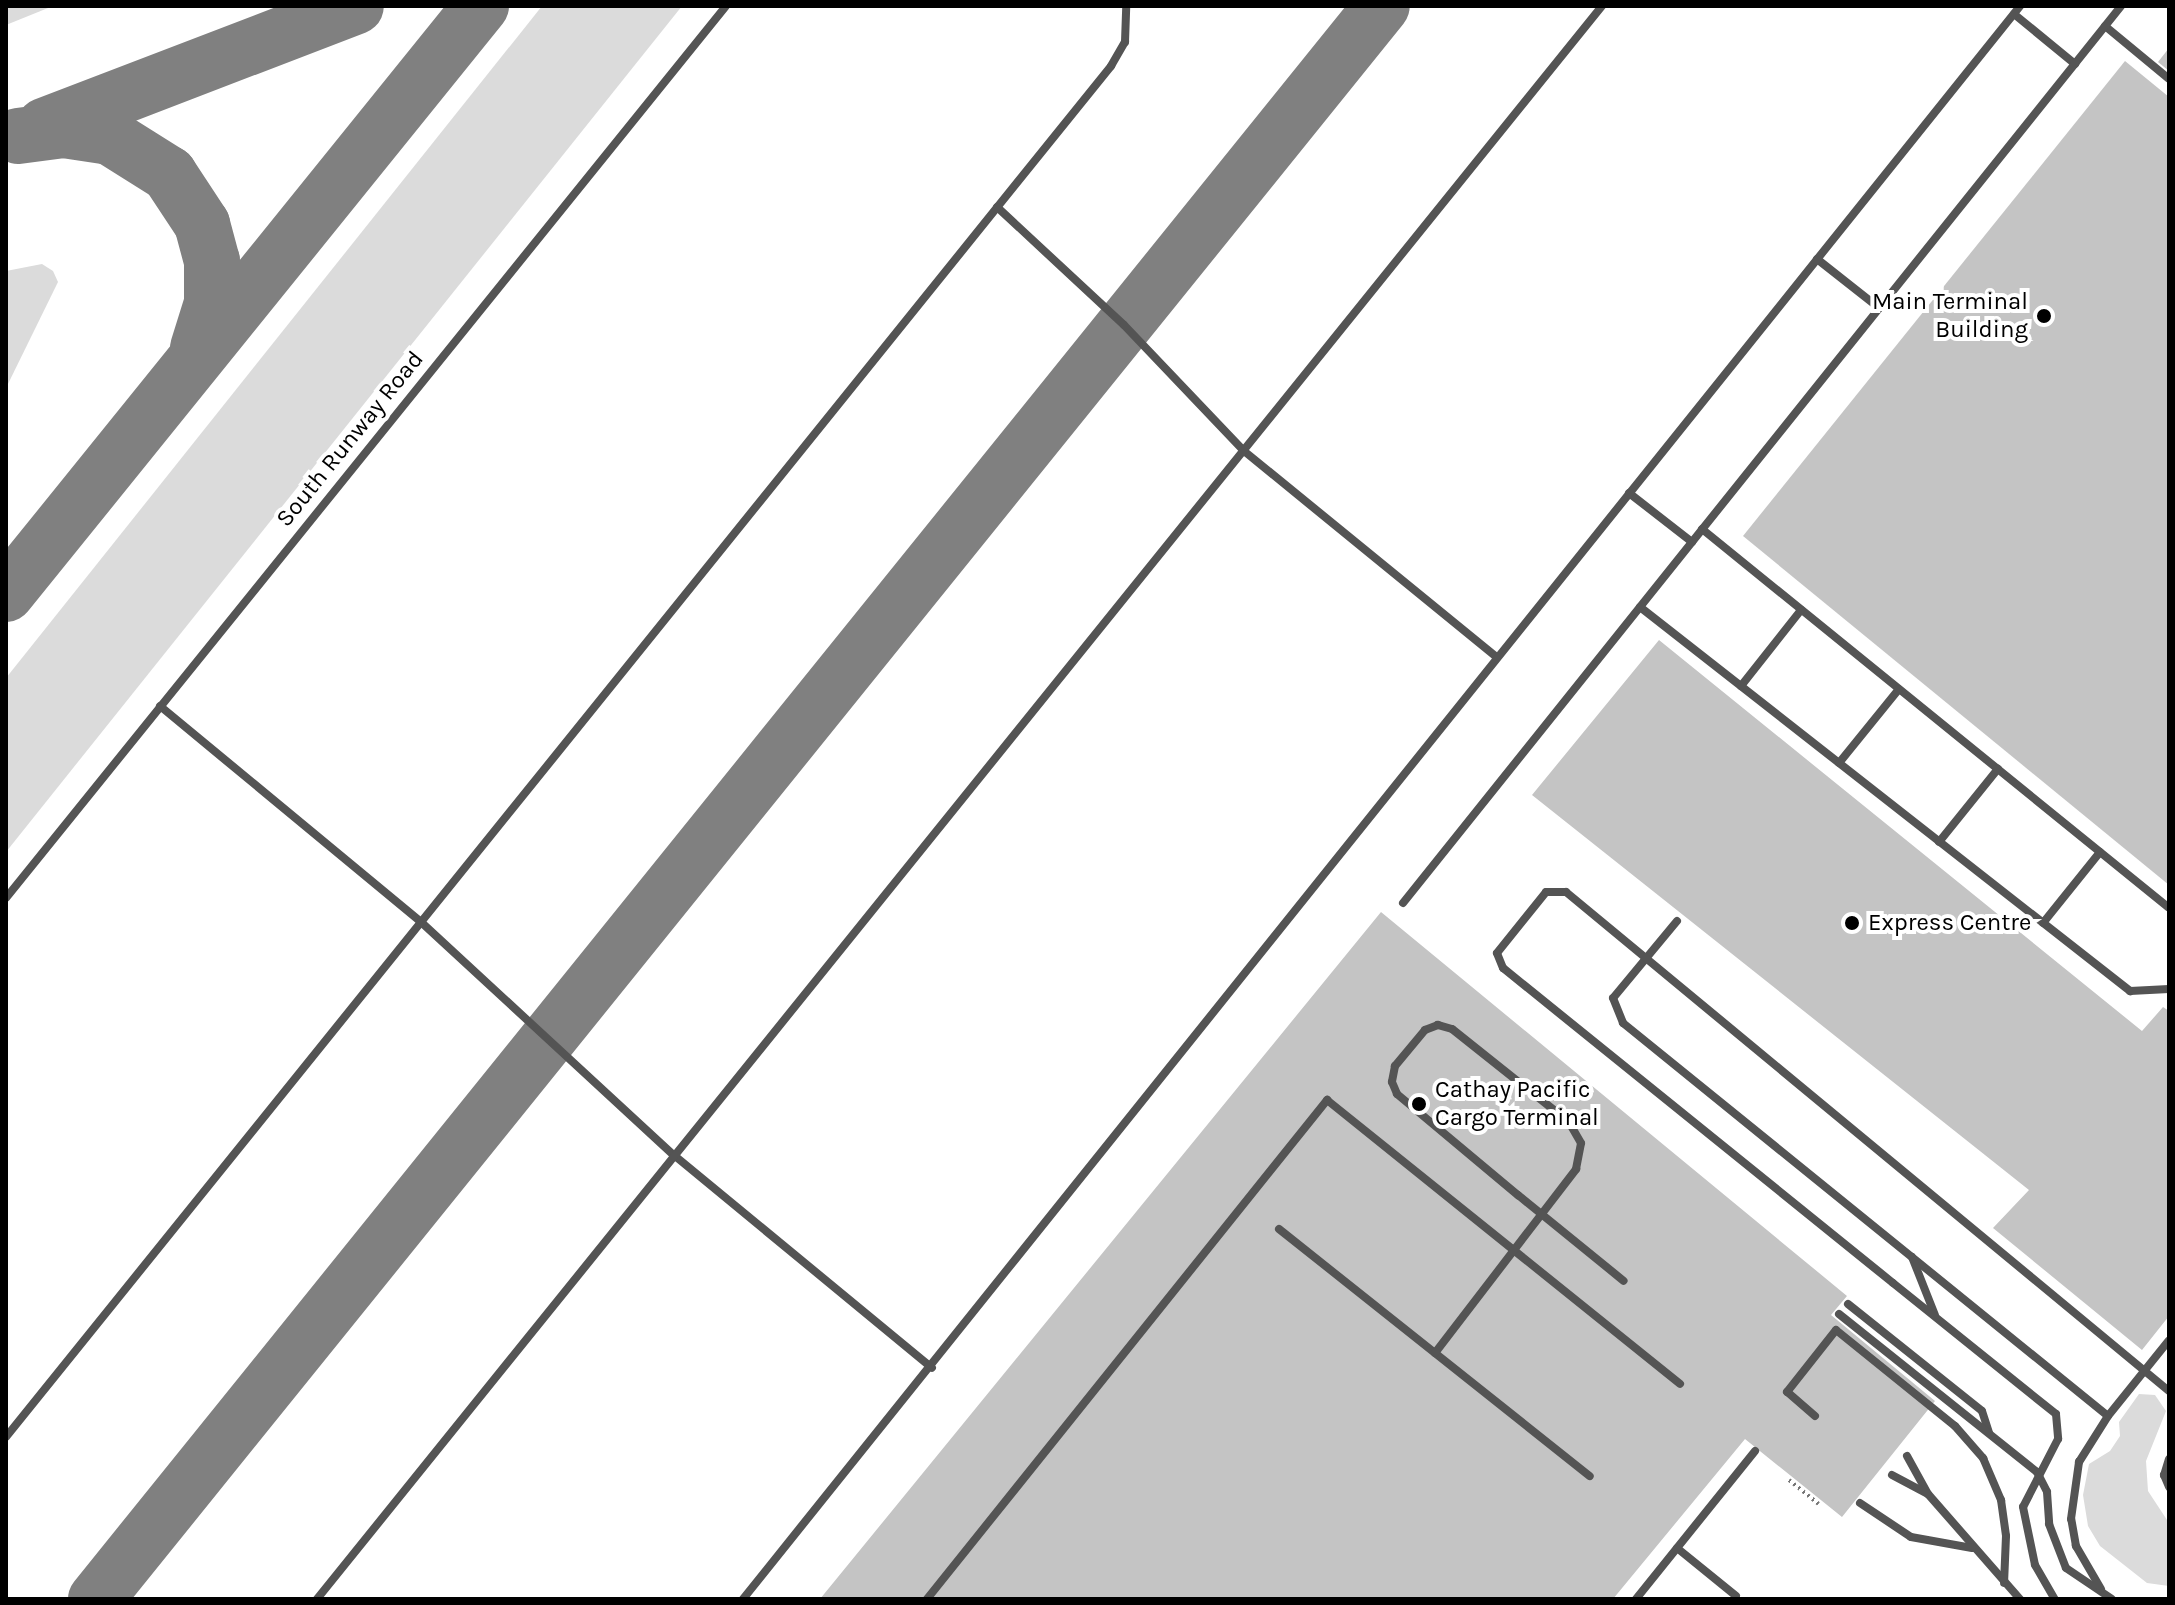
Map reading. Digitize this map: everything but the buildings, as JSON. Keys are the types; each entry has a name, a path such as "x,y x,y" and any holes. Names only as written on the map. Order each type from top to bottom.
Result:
{"lane":[{"name":"South Runway Road","path":"6,898 726,6"},
{"path":"6,1437 1111,66 1125,42 1126,6"},
{"path":"317,1599 1602,6"},
{"path":"743,1599 932,1368 2020,6"},
{"path":"1403,903 2121,6"},
{"path":"2014,14 2075,64"},
{"path":"2105,26 2169,79"},
{"path":"997,207 1124,325 1244,451 1497,657"},
{"path":"1817,259 1879,308"},
{"path":"1629,493 1692,542"},
{"path":"1702,529 2169,908"},
{"path":"1640,607 2130,991 2168,986"},
{"path":"1741,686 1801,610"},
{"path":"1839,763 1899,689"},
{"path":"160,706 421,922 675,1156 932,1368"},
{"path":"1939,842 1998,769"},
{"path":"2043,923 2100,852"},
{"path":"2055,1599 2035,1565 2023,1507 2037,1472 2058,1439 2056,1414 1503,968 1497,953 1546,892 1566,892 2169,1391"},
{"path":"1677,921 1613,998 1623,1023 2108,1416"},
{"path":"1435,1353 1538,1218 1547,1205 1576,1169 1581,1143 1569,1122 1452,1029 1438,1025 1425,1030 1395,1066 1392,1082 1397,1094 1530,1205 1542,1214 1553,1224 1624,1281"},
{"path":"927,1599 1327,1100 1680,1384"},
{"path":"1279,1229 1590,1476"},
{"path":"1911,1256 1936,1318"},
{"path":"1848,1304 1982,1411 1990,1435"},
{"path":"1839,1314 2037,1472 2047,1492 2049,1524 2066,1568 2112,1599"},
{"path":"1815,1416 1787,1392 1836,1330 1955,1426 1983,1458 2001,1500 2006,1536 2004,1583"},
{"path":"2102,1590 2076,1546 2071,1519 2079,1462 2108,1416 2169,1340"},
{"path":"1636,1599 1755,1451"},
{"path":"1907,1456 1928,1494 2020,1599"},
{"path":"2169,1459 2164,1475 2169,1487"},
{"path":"1892,1475 1928,1494"},
{"path":"1860,1503 1911,1537 1973,1548"},
{"path":"1677,1548 1736,1596"}],"path":[{"path":"1789,1480 1819,1504"}],"shaded area":[{"path":"6,6 53,6 6,25"},
{"path":"542,6 682,6 6,852 6,678"},
{"path":"42,264 53,271 58,282 6,388 6,271"},
{"path":"2139,1394 2155,1395 2166,1411 2146,1461 2148,1491 2169,1523 2169,1586 2147,1583 2100,1546 2088,1526 2083,1495 2089,1464 2110,1451 2120,1436 2119,1422"}],"taxiway":[{"path":"44,126 356,6"},
{"path":"6,594 481,6"},
{"path":"96,1599 1382,6"},
{"path":"18,136 64,130 110,137 169,174 202,224 212,261 212,303 198,348"}],"place":[{"name":"Main Terminal Building","path":"2044,316"},
{"name":"Express Centre","path":"1852,923"},
{"name":"Cathay Pacific Cargo Terminal","path":"1419,1104"}]}
